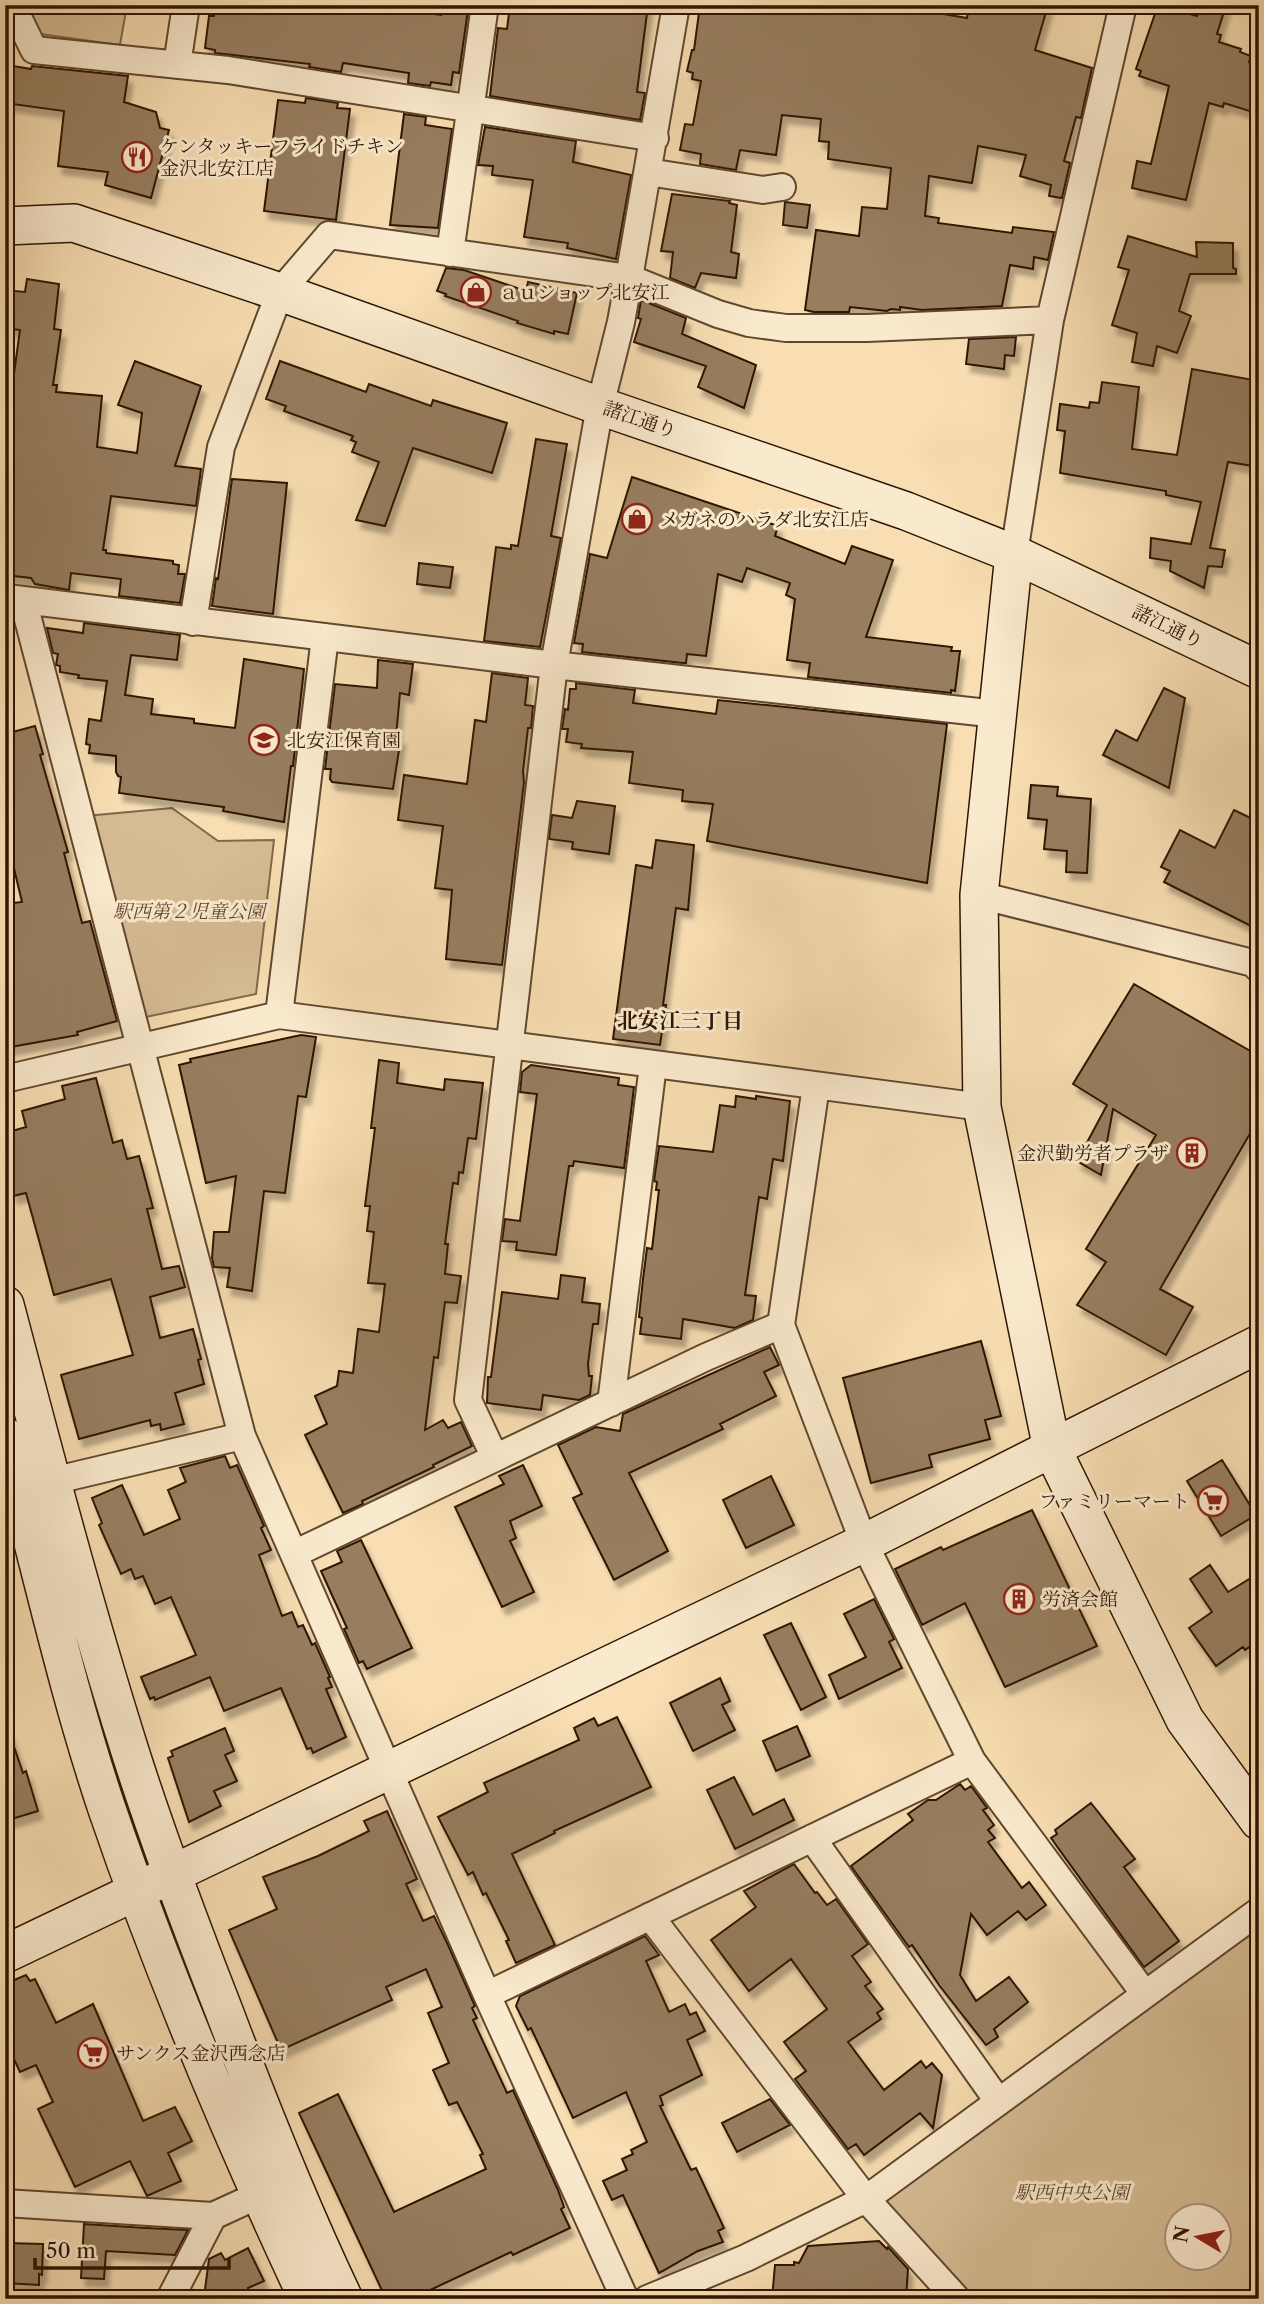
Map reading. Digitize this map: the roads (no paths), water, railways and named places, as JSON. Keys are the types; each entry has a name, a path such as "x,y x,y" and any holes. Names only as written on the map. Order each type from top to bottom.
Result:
{"street":[{"path":"12,5 34,50 228,70 655,138"},
{"path":"177,65 186,5"},
{"path":"450,253 485,5"},
{"path":"495,1458 468,1400 554,665 600,406 629,278 655,138 676,5"},
{"path":"1123,5 1050,320 1014,554 979,895 982,1107 1052,1449 1185,1720 1259,1821"},
{"path":"648,172 763,190 782,187"},
{"name":"諸江通り","path":"5,226 74,223 280,292 906,511 1014,554 1259,670"},
{"path":"193,622 221,447 280,292 328,235 629,278 718,314 749,323 786,328 867,328 1050,320"},
{"path":"625,2299 487,1995 242,1436 139,1048 14,599 554,665 997,714"},
{"path":"279,1015 325,637"},
{"path":"979,895 1253,963 1259,969"},
{"path":"5,1080 279,1015 982,1107"},
{"path":"611,1403 653,1065"},
{"path":"816,1086 781,1325 864,1543 972,1761 1144,1993"},
{"path":"5,1305 26,1492 62,1654 107,1807 167,1971 308,2299"},
{"path":"294,1555 706,1357 781,1325"},
{"path":"5,1954 864,1543 1259,1344"},
{"path":"5,1436 129,1748 172,1874 273,2140 304,2217 344,2299"},
{"path":"26,1492 242,1436"},
{"path":"487,1995 972,1761"},
{"path":"812,1838 998,2101"},
{"path":"647,2299 746,2258 866,2199 1259,1911"},
{"path":"650,1916 866,2199 957,2299"},
{"path":"5,2203 213,2216 261,2194"},
{"path":"170,2299 213,2216"}],"place":[{"name":"ケンタッキーフライドチキン 金沢北安江店","path":"137,157"},
{"name":"ａｕショップ北安江","path":"476,292"},
{"name":"メガネのハラダ北安江店","path":"637,519"},
{"name":"北安江保育園","path":"264,740"},
{"name":"金沢勤労者プラザ","path":"1192,1153"},
{"name":"ファミリーマート","path":"1213,1501"},
{"name":"労済会館","path":"1019,1599"},
{"name":"サンクス金沢西念店","path":"93,2053"}],"district":[{"name":"北安江三丁目","path":"680,1021"}],"park label":[{"name":"駅西第２児童公園","path":"189,911"},
{"name":"駅西中央公園","path":"1072,2192"}]}
